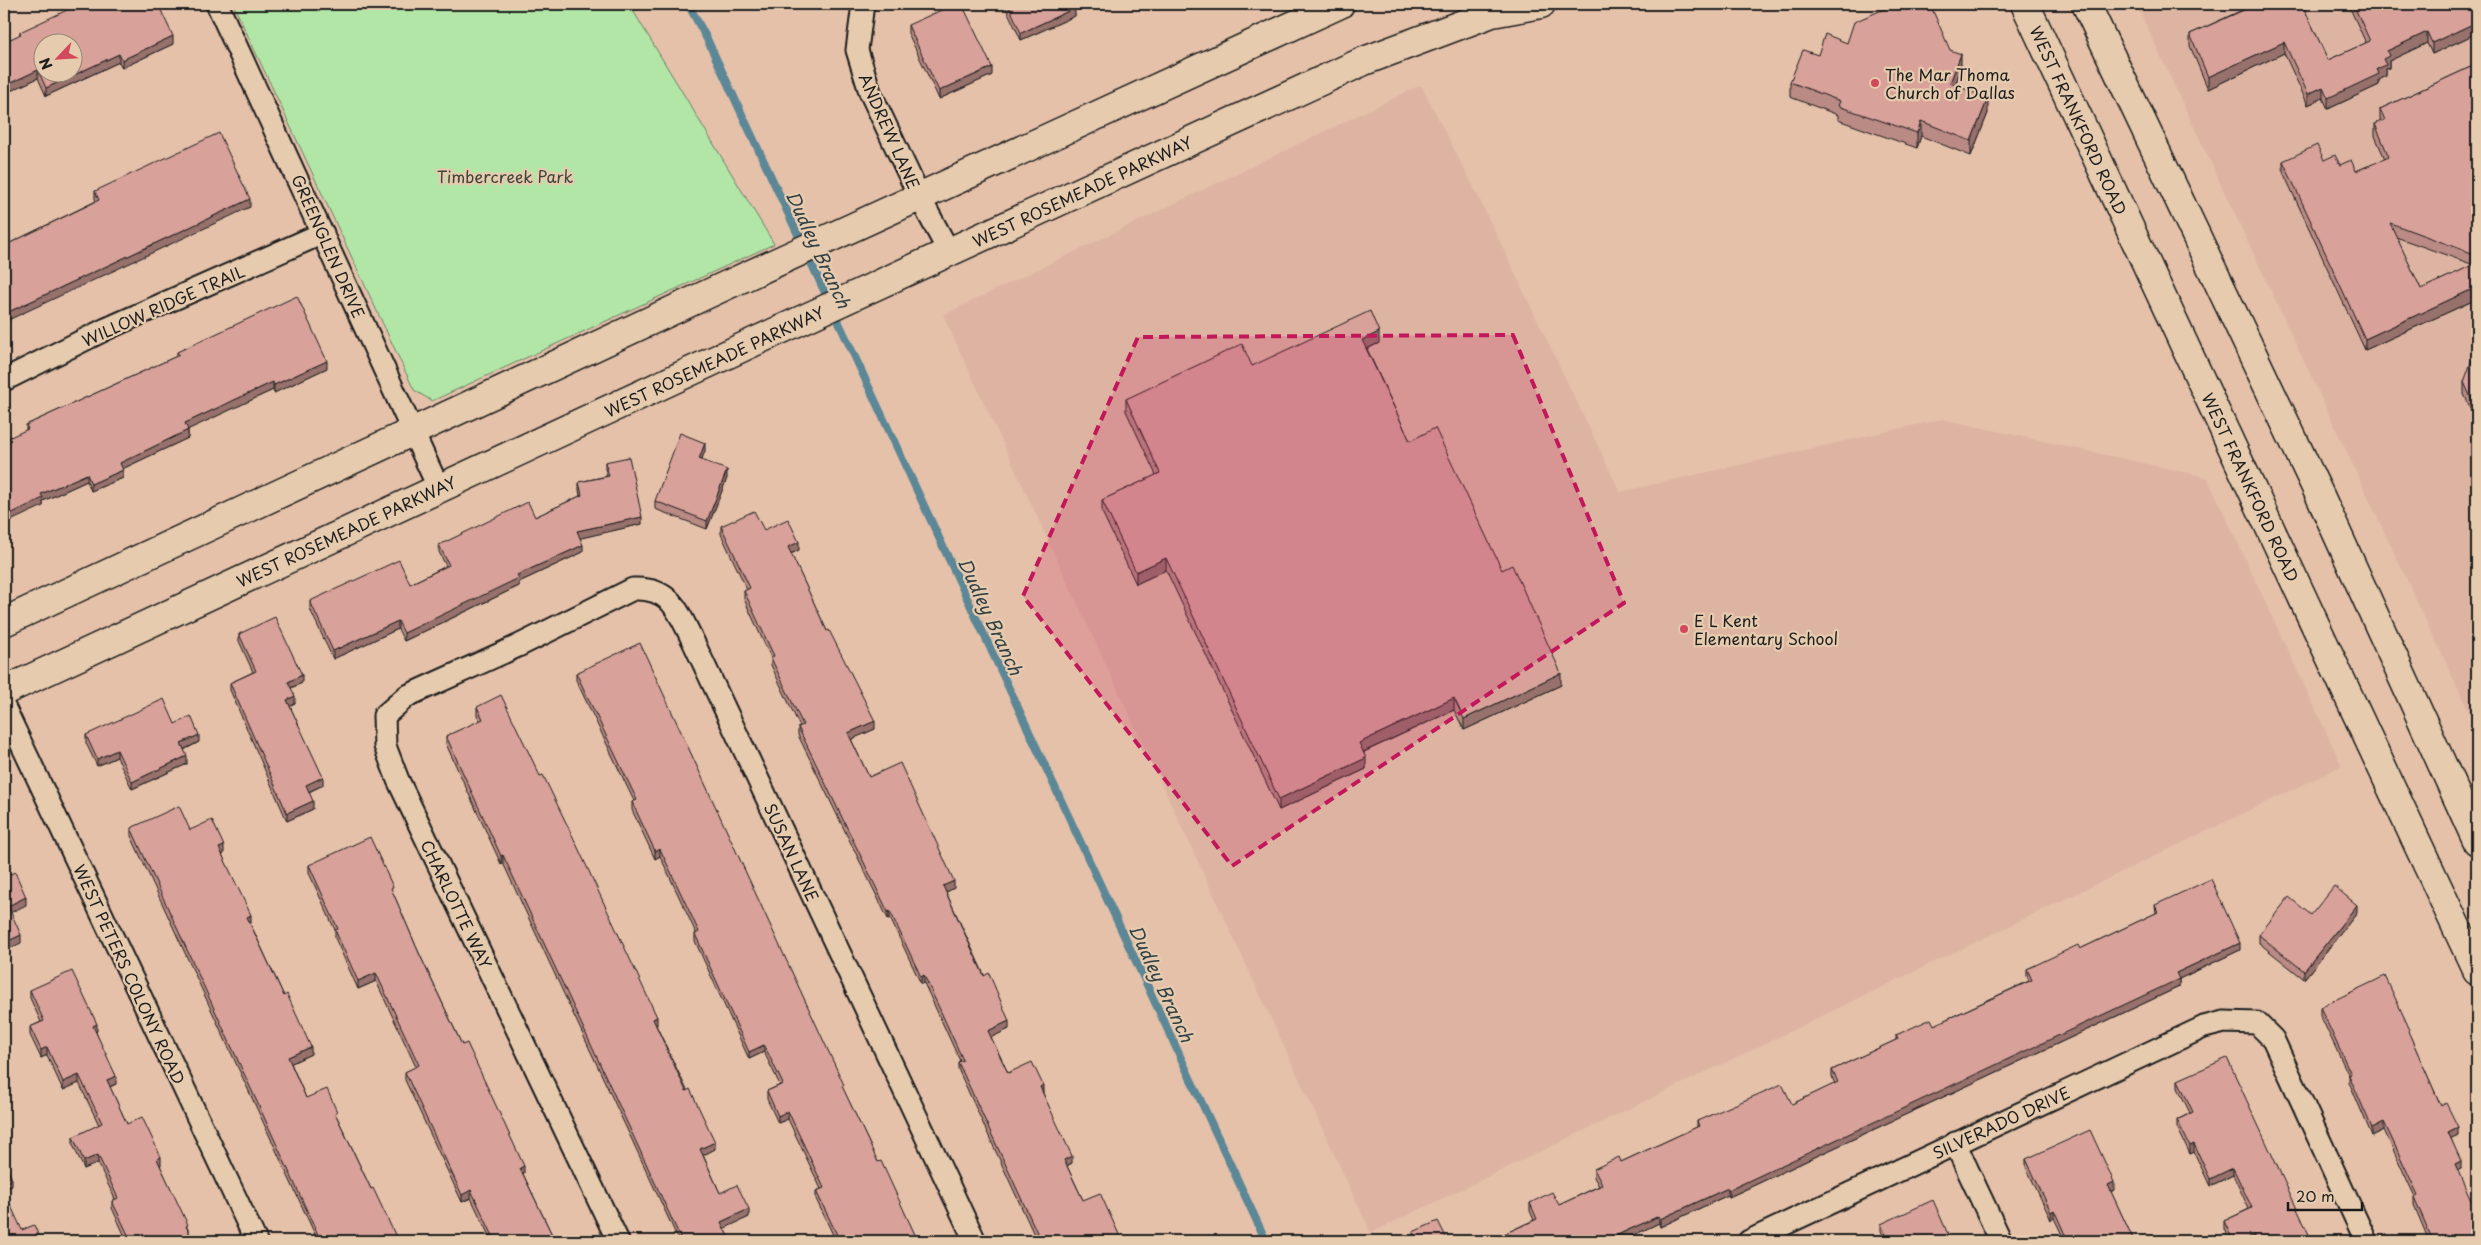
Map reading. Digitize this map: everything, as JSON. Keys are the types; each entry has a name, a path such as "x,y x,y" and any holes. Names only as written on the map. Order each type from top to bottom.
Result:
{"main road":[{"path":"4,622 727,285 1340,4"},
{"name":"WEST ROSEMEADE PARKWAY","path":"4,691 1364,61 1492,13 1542,4"},
{"name":"WEST FRANKFORD ROAD","path":"2025,4 2477,971"},
{"path":"2086,4 2321,498 2477,841"}],"street":[{"name":"GREENGLEN DRIVE","path":"217,4 440,489"},
{"name":"ANDREW LANE","path":"863,4 857,50 867,83 888,134 949,252"},
{"name":"WILLOW RIDGE TRAIL","path":"4,380 106,329 323,233"},
{"name":"SUSAN LANE","path":"534,637 633,589 647,588 663,593 678,610 975,1241"},
{"name":"CHARLOTTE WAY","path":"534,637 407,696 384,716 385,746 398,780 618,1241"},
{"name":"WEST PETERS COLONY ROAD","path":"4,708 256,1241"},
{"name":"SILVERADO DRIVE","path":"1749,1241 2204,1027 2224,1022 2258,1023 2273,1039 2366,1241"},
{"path":"1955,1143 2001,1241"}],"highlighted area":[{"path":"1513,335 1624,603 1232,866 1023,596 1138,337"}],"shaded area":[{"path":"2136,4 2477,4 2477,729"},
{"name":"E L Kent Elementary School","path":"1421,85 1476,192 1620,492 1942,419 2207,477 2342,766 1371,1233 943,315"}],"green space":[{"name":"Timbercreek Park","path":"233,4 629,4 774,244 432,401 414,390"}],"building":[{"path":"80,4 158,4 173,36 122,60 119,54 82,71 82,32 32,32 32,73 4,86 4,42 21,34 20,32"},
{"path":"955,4 962,4 992,67 939,91 908,25"},
{"path":"1008,4 1073,4 1075,8 1021,33"},
{"name":"The Mar Thoma Church of Dallas","path":"1896,4 1930,4 1950,50 1961,54 1950,83 1988,98 1971,141 1921,121 1917,133 1838,106 1840,101 1790,82 1803,50 1818,55 1825,34 1847,43 1854,22"},
{"path":"2302,4 2328,60 2370,41 2353,4 2477,4 2477,22 2432,43 2427,32 2387,51 2389,56 2383,59 2386,65 2377,69 2379,74 2328,98 2323,87 2308,94 2284,42 2208,77 2190,34 2255,5"},
{"path":"2477,64 2477,255 2390,223 2421,289 2477,263 2477,287 2365,339 2283,161 2317,145 2324,160 2335,155 2340,165 2351,160 2356,171 2389,157 2375,124 2385,120 2380,109"},
{"path":"43,82 59,82 46,88"},
{"path":"219,133 250,199 4,314 4,240 6,239 8,244 99,200 95,191"},
{"path":"297,296 327,361 274,385 273,382 185,423 188,430 120,463 123,470 91,484 87,474 41,494 43,498 4,517 4,440 28,429 26,425 179,355 177,352"},
{"path":"1370,311 1379,332 1362,340 1410,441 1435,428 1502,570 1512,565 1561,673 1464,719 1454,698 1359,743 1366,758 1279,799 1166,558 1136,572 1102,500 1160,473 1126,399 1242,344 1252,366"},
{"path":"2477,353 2477,412 2464,382 2474,354"},
{"path":"680,433 705,443 699,459 727,470 707,521 655,501"},
{"path":"629,457 642,517 577,531 583,545 517,575 519,578 404,633 398,621 333,651 310,601 399,560 410,584 449,565 439,545 528,502 535,517 582,495 579,482 609,476 605,462"},
{"path":"754,511 764,530 788,519 799,542 788,547 827,631 829,630 875,721 848,733 869,777 900,763 954,881 943,886 984,976 989,973 1009,1021 988,1031 1008,1073 1032,1062 1043,1085 1040,1087 1072,1156 1064,1160 1083,1200 1100,1193 1122,1241 1041,1241 958,1062 963,1060 924,975 921,977 798,727 803,725 771,658 774,656 744,591 750,588 721,526"},
{"path":"275,617 302,675 288,682 295,696 287,700 323,777 306,785 313,801 287,813 230,683 256,671 239,634"},
{"path":"640,643 844,1085 842,1086 878,1162 881,1161 918,1241 840,1241 816,1191 824,1188 788,1111 778,1116 767,1091 783,1084 764,1045 749,1052 695,934 699,932 660,849 655,851 632,802 637,800 576,673"},
{"path":"501,695 540,776 543,775 573,837 657,1017 653,1019 686,1091 690,1089 715,1142 700,1149 720,1193 737,1185 749,1209 721,1222 730,1241 682,1241 446,736 483,719 477,707"},
{"path":"164,699 175,724 191,716 199,735 181,743 187,756 132,782 117,750 97,759 86,735"},
{"path":"179,806 190,830 212,820 224,846 219,848 251,915 247,917 284,996 287,994 311,1047 288,1057 306,1098 327,1089 337,1112 335,1113 398,1241 321,1241 131,828"},
{"path":"370,837 393,887 391,888 419,953 462,1045 467,1043 524,1166 520,1168 555,1241 482,1241 493,1236 471,1190 462,1195 405,1072 419,1065 376,973 358,981 335,930 338,929 309,865"},
{"path":"15,872 26,897 8,906 21,935 4,943 4,877"},
{"path":"2211,879 2240,943 2176,973 2179,979 1729,1190 1728,1188 1660,1219 1659,1216 1604,1241 1507,1241 1504,1234 1537,1219 1530,1203 1552,1192 1559,1205 1602,1185 1594,1169 1619,1157 1621,1162 1699,1126 1697,1121 1782,1084 1792,1104 1838,1082 1832,1070 1898,1039 1896,1035 1931,1019 1934,1025 2032,980 2027,969 2078,945 2080,949 2158,912 2155,905"},
{"path":"2334,886 2357,905 2304,971 2259,935 2289,897 2311,915"},
{"path":"72,971 97,1024 93,1026 116,1076 107,1080 127,1124 142,1117 161,1157 157,1159 188,1225 186,1226 193,1241 131,1241 112,1201 118,1198 98,1155 84,1161 73,1137 102,1123 79,1075 63,1082 47,1047 41,1050 30,1027 44,1021 30,990"},
{"path":"2385,976 2410,1030 2408,1031 2441,1106 2446,1103 2458,1127 2448,1132 2461,1161 2455,1164 2475,1210 2477,1209 2477,1241 2433,1241 2414,1197 2418,1195 2384,1122 2372,1128 2349,1075 2351,1074 2320,1007"},
{"path":"2227,1058 2312,1241 2257,1241 2254,1235 2241,1241 2233,1241 2224,1221 2252,1208 2233,1168 2210,1179 2194,1144 2190,1146 2177,1120 2193,1112 2178,1080"},
{"path":"2090,1130 2114,1182 2108,1185 2134,1241 2068,1241 2054,1210 2051,1212 2026,1159"},
{"path":"4,1161 12,1179 4,1182"},
{"path":"4,1191 22,1230 34,1225 41,1241 4,1241"},
{"path":"1933,1200 1951,1241 1889,1241 1881,1224"},
{"path":"1438,1221 1448,1241 1417,1241 1413,1232"}],"waterway":[{"name":"Dudley Branch","path":"688,4 707,39 1266,1241"}],"place":[{"name":"The Mar Thoma Church of Dallas","path":"1875,83"},
{"name":"E L Kent Elementary School","path":"1684,629"}]}
